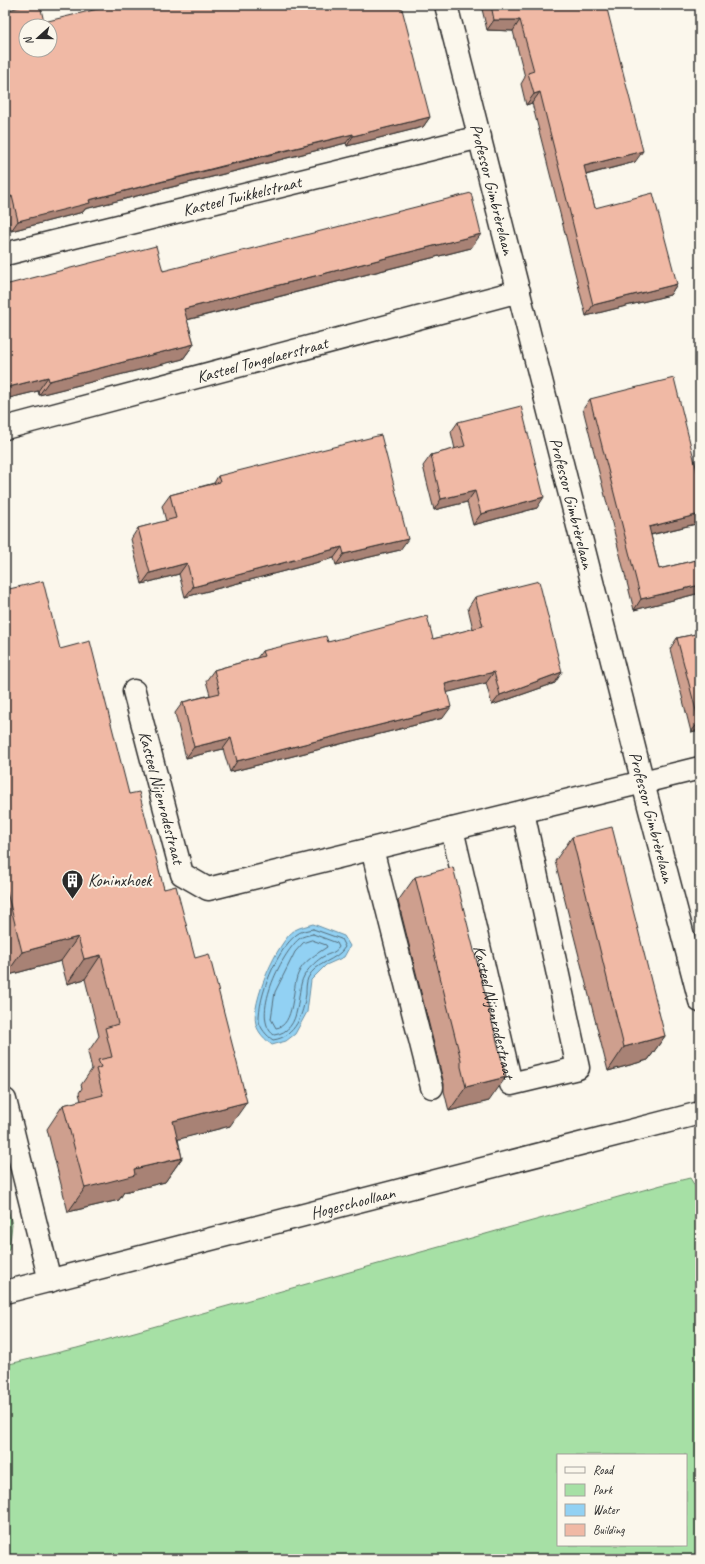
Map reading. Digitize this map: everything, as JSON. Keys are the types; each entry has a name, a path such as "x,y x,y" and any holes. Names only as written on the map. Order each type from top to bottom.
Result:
{"street":[{"name":"Professor Gimbrèrelaan","path":"446,5 643,783 700,1001"},
{"name":"Kasteel Twikkelstraat","path":"5,254 480,137"},
{"name":"Kasteel Tongelaerstraat","path":"5,428 519,291"},
{"name":"Kasteel Nijenrodestraat","path":"134,691 182,874 208,889 700,768"},
{"name":"Kasteel Nijenrodestraat","path":"452,829 511,1084 578,1068 523,812"},
{"path":"372,849 432,1086"},
{"path":"5,1100 50,1281"},
{"name":"Hogeschoollaan","path":"5,1292 700,1114"}],"green space":[{"path":"690,1178 700,1194 700,1559 579,1559 578,1557 565,1559 5,1559 5,1365 77,1348"},
{"path":"5,1196 12,1225 9,1250 5,1251"}],"water":[{"path":"313,924 344,936 350,946 344,957 326,965 311,980 307,1012 295,1034 286,1041 272,1045 260,1033 256,1024 255,1015 261,988 274,959 288,936 297,929"}],"building":[{"path":"27,5 40,5 43,18 18,18 18,58 58,58 58,19 114,5 401,5 430,117 246,160 89,200 90,203 18,221 12,196 5,198 5,11"},
{"path":"491,5 606,5 643,151 584,166 595,208 653,193 677,284 593,305 540,92 534,94 528,73 534,71 520,20 494,20"},
{"path":"471,193 481,234 184,309 194,344 49,381 48,377 5,388 5,285 156,246 163,271"},
{"path":"674,378 700,483 700,514 649,527 659,569 700,559 700,585 641,599 590,399"},
{"path":"521,406 544,497 481,514 475,491 441,499 431,455 465,446 458,422"},
{"path":"381,435 408,539 344,554 342,547 193,587 187,563 150,573 138,528 176,518 170,495 220,482 218,476"},
{"name":"Koninxhoek","path":"43,581 60,649 90,641 129,794 139,792 164,889 176,886 195,958 209,954 247,1102 173,1121 182,1158 134,1169 135,1175 85,1188 63,1105 103,1095 96,1069 101,1067 98,1060 112,1057 105,1028 118,1024 101,955 84,959 78,937 22,952 5,884 5,590"},
{"path":"539,581 562,672 500,695 494,672 445,684 451,707 237,761 231,738 194,747 183,702 220,693 214,670 264,656 262,651 326,636 328,642 427,616 433,639 483,626 475,597"},
{"path":"700,633 700,721 699,722 677,638"},
{"path":"612,827 665,1036 624,1047 572,837"},
{"path":"453,867 506,1077 466,1087 461,1067 461,1060 415,877"}],"place":[{"name":"Koninxhoek","path":"73,900"}]}
